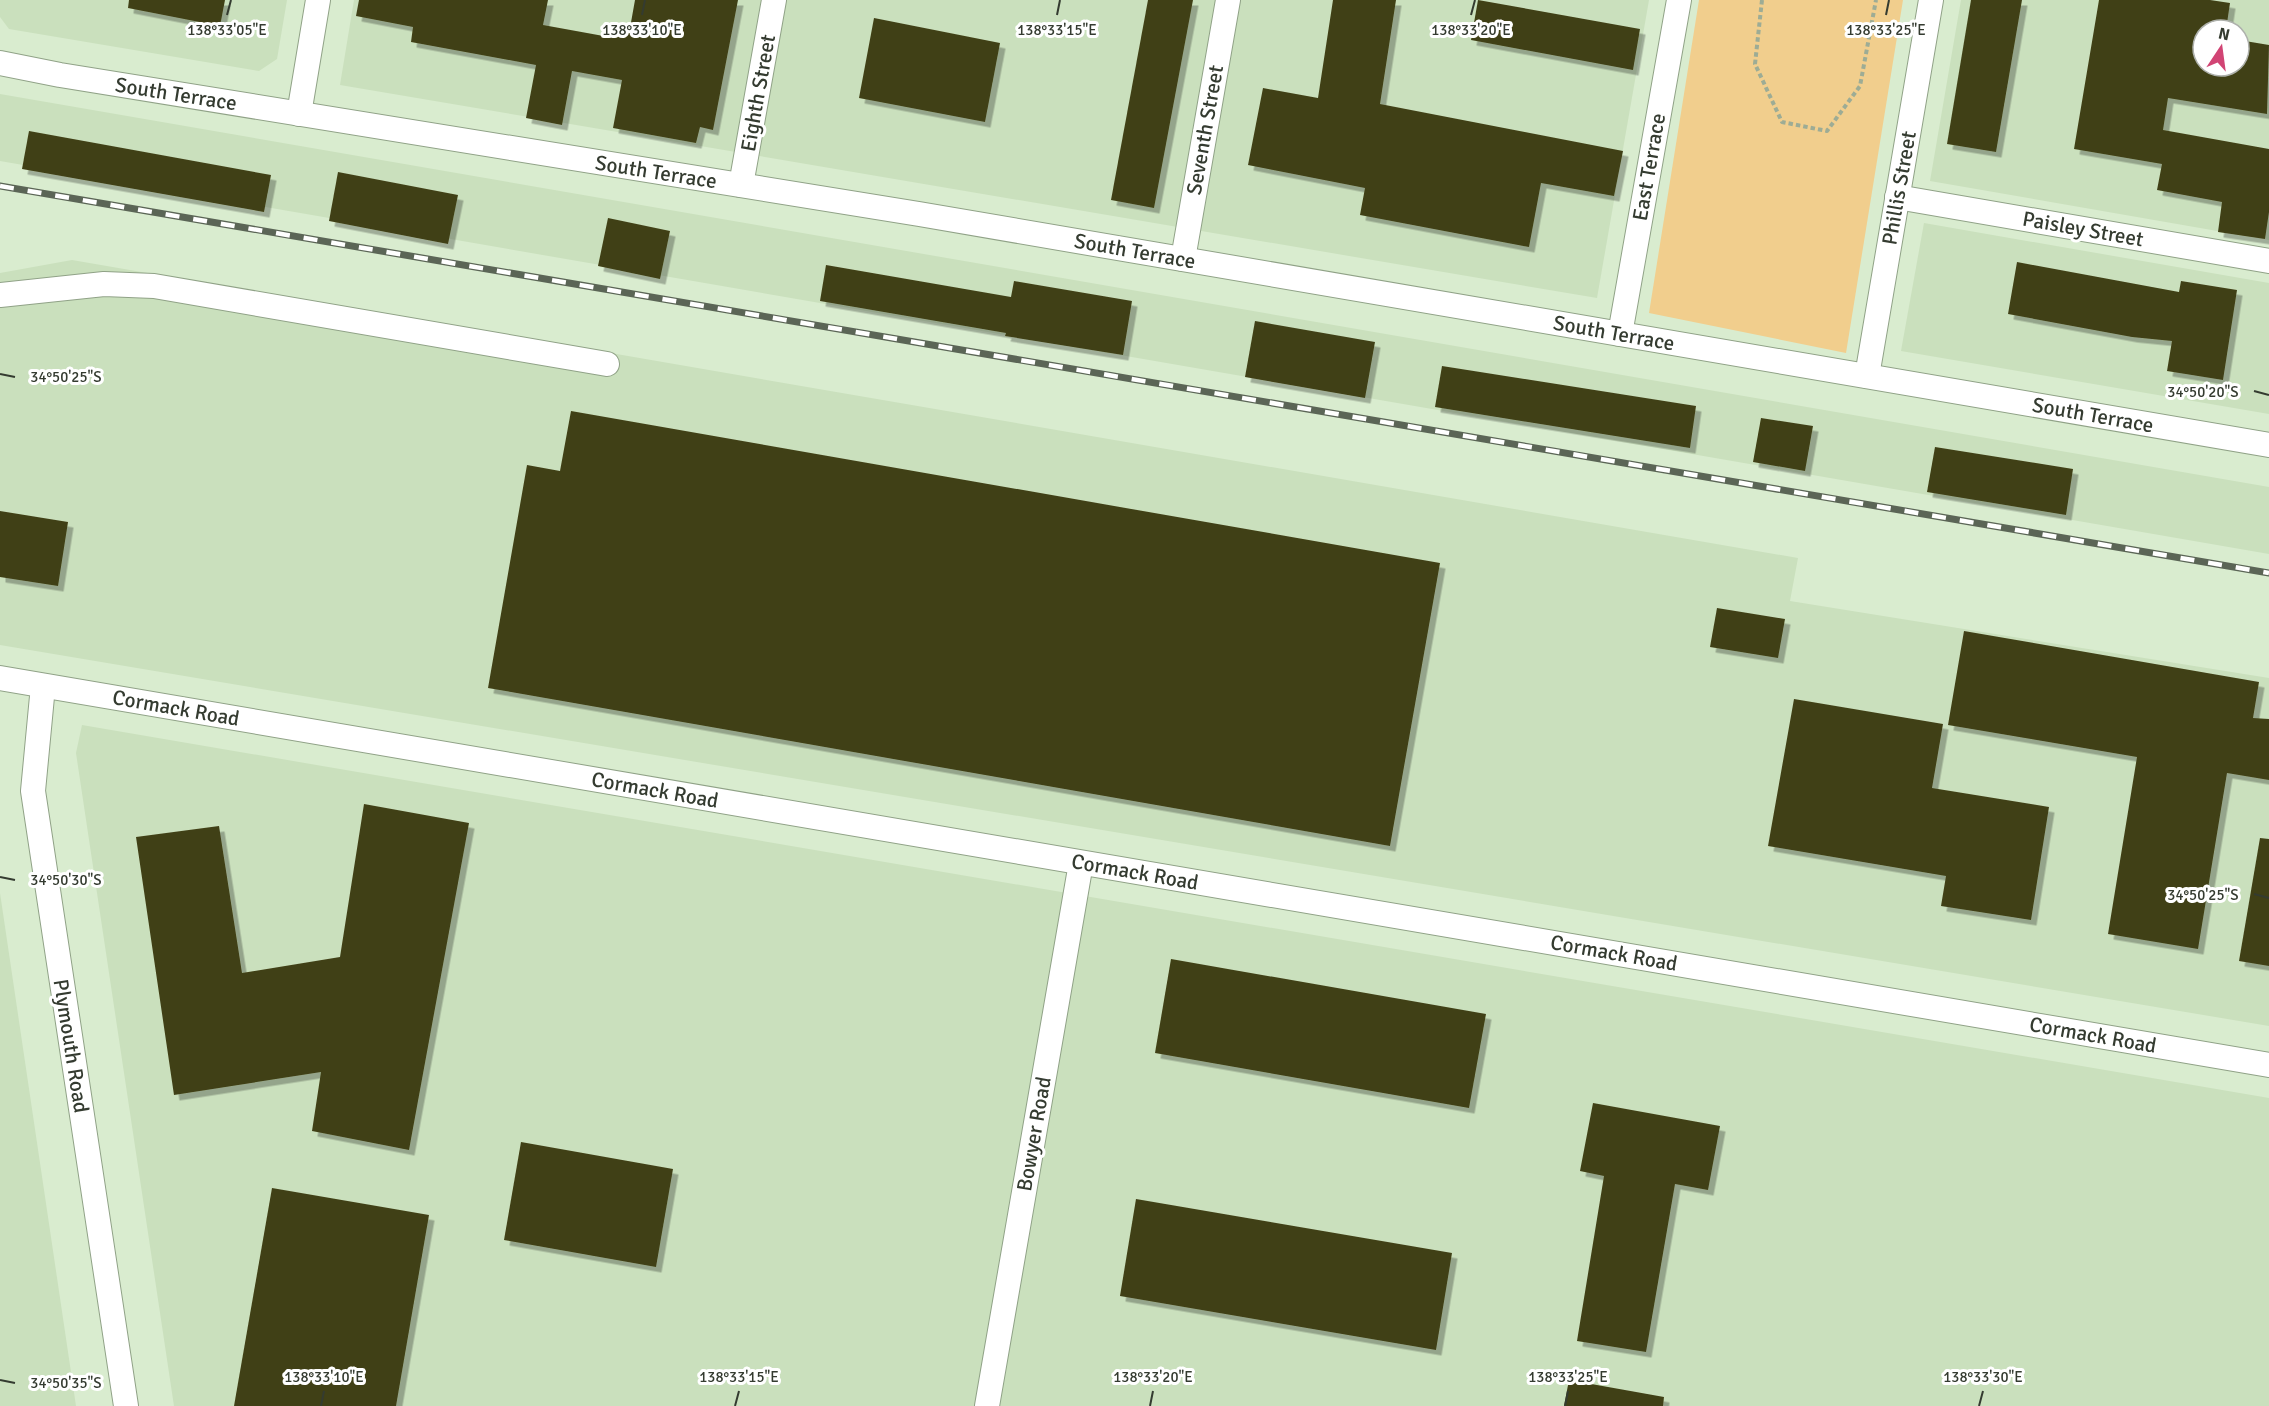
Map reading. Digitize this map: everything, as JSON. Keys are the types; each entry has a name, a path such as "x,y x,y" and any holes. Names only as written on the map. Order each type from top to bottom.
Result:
{"street":[{"path":"299,114 318,0"},
{"name":"Eighth Street","path":"741,185 774,0"},
{"name":"Seventh Street","path":"1183,259 1228,0"},
{"name":"East Terrace","path":"1620,334 1679,0"},
{"name":"Phillis Street","path":"1867,376 1931,0"},
{"name":"South Terrace","path":"0,63 1183,259 2269,445"},
{"name":"Paisley Street","path":"1897,197 2269,261"},
{"path":"0,295 104,284 154,286 607,364"},
{"name":"Cormack Road","path":"0,678 2269,1065"},
{"name":"Plymouth Road","path":"43,686 33,791 126,1406"},
{"name":"Bowyer Road","path":"987,1406 1082,862"}],"path":[{"path":"1762,0 1755,64 1782,122 1827,131 1860,86 1875,0"}],"shaded area":[{"path":"0,0 287,0 277,59 259,71 9,29 0,17"},
{"path":"354,0 1649,0 1597,298 340,85"},
{"path":"1699,0 1903,0 1846,353 1649,313"},
{"path":"1961,0 2269,0 2269,240 1930,181"},
{"path":"0,94 2269,487 2269,554 0,161"},
{"path":"1924,223 2269,283 2269,414 1901,351"},
{"path":"72,260 1798,558 1790,601 2269,678 2269,1026 0,645 0,273"},
{"path":"82,725 2269,1098 2269,1406 174,1406 76,753"},
{"path":"0,893 76,1406 0,1406"}],"building":[{"path":"129,0 225,0 220,26 128,8"},
{"path":"359,0 548,0 543,25 609,37 611,24 630,28 635,0 738,0 713,130 700,127 696,143 613,128 622,80 572,71 562,125 526,118 536,65 411,42 413,27 356,16"},
{"path":"1148,0 1193,0 1154,208 1111,200"},
{"path":"1333,0 1396,0 1380,104 1623,151 1614,196 1541,183 1529,247 1360,215 1365,188 1248,165 1263,88 1318,98"},
{"path":"1478,0 1640,29 1633,70 1471,40"},
{"path":"1971,0 2022,0 1996,152 1947,144"},
{"path":"2099,0 2210,0 2230,3 2228,18 2191,18 2191,78 2251,78 2251,42 2269,45 2267,114 2168,98 2163,130 2269,149 2269,212 2265,239 2218,232 2222,202 2157,190 2162,164 2074,149"},
{"path":"874,18 1000,43 985,122 859,98"},
{"path":"29,131 271,175 264,212 22,169"},
{"path":"338,172 458,195 448,244 329,221"},
{"path":"608,218 670,231 660,279 598,266"},
{"path":"2017,262 2179,292 2181,281 2237,290 2223,380 2167,371 2172,341 2132,337 2008,314"},
{"path":"826,265 1011,297 1014,281 1132,301 1123,355 1005,336 1006,333 820,301"},
{"path":"1255,321 1375,342 1365,398 1245,377"},
{"path":"1442,366 1696,406 1690,448 1435,407"},
{"path":"571,411 1440,563 1390,846 488,688 527,465 560,471"},
{"path":"1761,418 1813,426 1805,471 1753,462"},
{"path":"1935,447 2073,469 2066,515 1927,492"},
{"path":"0,511 68,522 58,586 0,577"},
{"path":"1717,608 1785,619 1778,658 1710,647"},
{"path":"1964,631 2259,682 2253,718 2269,719 2269,780 2227,773 2198,949 2108,934 2137,757 1948,725"},
{"path":"1794,699 1943,724 1932,788 2049,807 2031,920 1941,906 1946,876 1768,846"},
{"path":"364,804 469,823 409,1150 312,1131 321,1072 174,1095 136,837 219,826 242,973 340,957"},
{"path":"2260,838 2269,839 2269,966 2239,961"},
{"path":"1171,959 1486,1014 1469,1108 1155,1053"},
{"path":"1593,1103 1720,1126 1708,1190 1675,1184 1646,1352 1577,1341 1604,1176 1580,1171"},
{"path":"521,1142 673,1169 656,1267 504,1240"},
{"path":"272,1188 429,1215 396,1406 234,1406"},
{"path":"1136,1199 1452,1253 1436,1350 1120,1296"},
{"path":"1569,1380 1664,1397 1663,1406 1564,1406"}],"railway":[{"path":"0,186 2269,573"}]}
